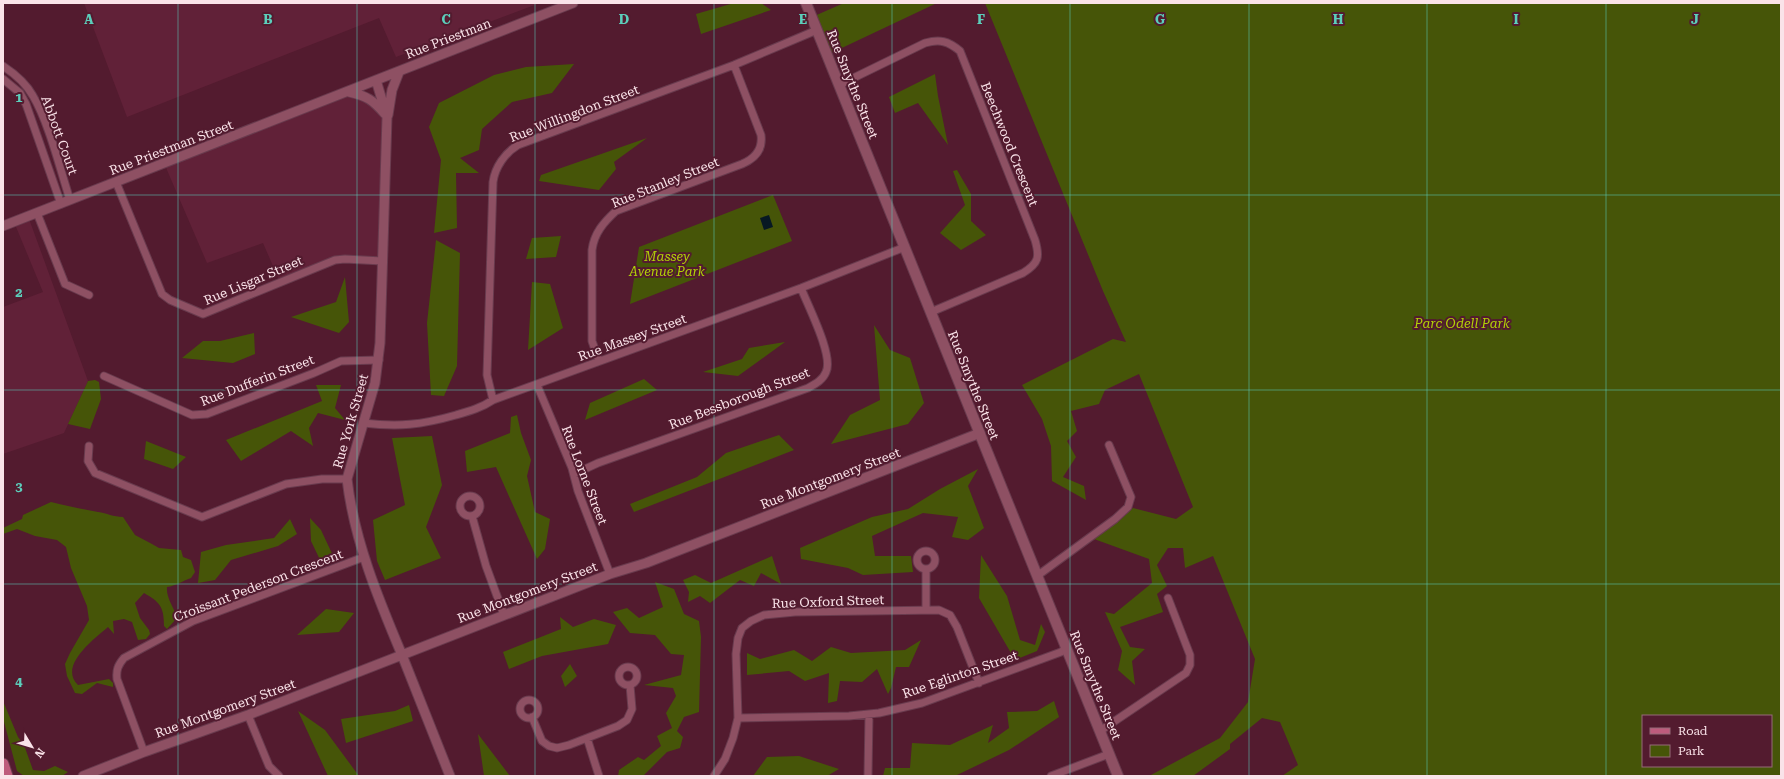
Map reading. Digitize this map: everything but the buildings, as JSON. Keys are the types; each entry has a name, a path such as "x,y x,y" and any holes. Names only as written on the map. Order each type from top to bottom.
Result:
{"main road":[{"name":"Rue Smythe Street","path":"806,3 1118,776"}],"street":[{"name":"Rue Priestman","path":"376,80 573,3"},
{"name":"Rue Willingdon Street","path":"493,400 487,375 493,182 494,174 509,151 518,145 734,64 817,30"},
{"name":"Beechwood Crescent","path":"839,85 925,43 933,41 949,43 960,51 1035,240 1038,250 1037,259 1033,267 1023,273 931,312"},
{"name":"Rue Stanley Street","path":"599,361 592,341 592,250 594,238 602,226 616,211 742,164 756,156 762,141 761,135 734,64"},
{"name":"Abbott Court","path":"3,66 15,73 34,96 49,134 70,200"},
{"path":"387,116 392,90 399,72"},
{"name":"Abbott Court","path":"3,79 20,93 26,104 60,204"},
{"name":"Rue Priestman Street","path":"3,226 349,92 376,80"},
{"name":"Rue York Street","path":"376,80 387,116 379,360 375,384 347,479 349,494 364,558 388,625 450,776"},
{"path":"349,92 365,96 374,101 387,116"},
{"name":"Rue Lisgar Street","path":"116,182 162,294 170,300 203,314 334,260 382,260"},
{"path":"37,213 65,284 89,295"},
{"name":"Rue Massey Street","path":"363,423 392,426 420,424 481,408 493,400 801,288 905,247"},
{"name":"Rue Bessborough Street","path":"574,474 598,463 808,388 820,381 826,372 828,363 826,350 801,288"},
{"name":"Rue Dufferin Street","path":"104,376 180,412 192,415 207,414 314,373 341,361 379,360"},
{"name":"Rue Lorne Street","path":"537,385 574,474 582,503 610,574"},
{"name":"Rue Montgomery Street","path":"83,776 144,752 248,715 610,574 646,563 980,433"},
{"path":"89,446 88,461 95,472 202,516 286,484 322,479 347,479"},
{"path":"1037,576 1115,519 1128,507 1131,497 1109,446"},
{"path":"472,516 486,566 504,615"},
{"name":"Croissant Pederson Crescent","path":"144,752 117,679 116,671 119,663 124,658 193,621 364,558"},
{"path":"926,569 926,609"},
{"path":"1100,731 1186,673 1190,665 1190,655 1168,598"},
{"name":"Rue Oxford Street","path":"714,776 725,759 733,738 738,718 736,654 738,638 742,628 751,621 764,615 795,612 939,610 950,615 979,682"},
{"name":"Rue Eglinton Street","path":"738,718 849,716 869,714 922,703 1067,648"},
{"path":"532,717 540,738 549,746 557,748 618,726 627,720 632,709 630,685"},
{"path":"868,776 869,714"},
{"path":"248,715 269,766 279,776"},
{"path":"587,738 599,776"},
{"path":"1051,776 1109,754"}],"shaded area":[{"path":"84,3 540,3 396,57 379,18 127,117"},
{"path":"349,92 365,96 387,117 382,261 345,259 280,282 263,243 207,263 164,163"},
{"path":"28,216 88,381 64,433 3,454 3,307 43,292 14,222"}],"green space":[{"path":"734,3 761,3 771,10 701,34 696,14"},
{"path":"844,3 937,3 827,55 812,17"},
{"name":"Parc Odell Park","path":"985,3 1781,3 1781,776 1282,776 1298,765 1280,722 1262,718 1230,744 1230,749 1193,776 1149,776 1220,738 1248,702 1255,659 1213,556 1185,568 1183,548 1168,548 1157,565 1167,586 1157,594 1163,612 1120,627 1130,647 1145,649 1132,661 1135,685 1118,670 1122,651 1105,612 1114,614 1152,583 1149,559 1094,539 1133,508 1176,519 1193,507 1139,374 1105,390 1099,404 1071,411 1077,431 1067,441 1076,457 1063,477 1084,486 1086,500 1052,481 1051,446 1042,419 1022,385 1113,339 1126,342 1103,291"},
{"path":"574,64 552,93 512,102 482,129 479,150 460,158 479,173 456,173 457,228 434,233 441,160 429,127 439,103 494,75 526,67"},
{"path":"935,74 948,145 918,103 895,113 889,97"},
{"path":"647,138 614,162 616,169 599,190 539,181 541,175"},
{"path":"957,170 971,194 971,221 986,235 961,250 940,233 965,205 953,171"},
{"name":"Massey Avenue Park","path":"773,195 792,241 630,304 639,247"},
{"path":"561,236 556,257 526,259 532,238"},
{"path":"436,240 460,253 457,366 444,396 431,395 427,323"},
{"path":"345,277 349,322 339,333 291,317 336,302"},
{"path":"532,282 550,284 563,328 528,350"},
{"path":"874,325 890,350 910,358 924,403 908,424 831,444 850,415 880,400"},
{"path":"254,333 255,354 233,363 182,358 203,341 220,341"},
{"path":"785,342 738,376 703,372 742,359 749,348"},
{"path":"644,379 657,390 585,420 590,403"},
{"path":"95,380 99,382 101,399 90,429 68,424 88,381"},
{"path":"316,385 341,385 335,408 345,420 318,413 309,428 313,446 291,431 241,461 226,440 322,401"},
{"path":"517,415 521,433 531,460 527,476 535,512 550,519 545,549 537,559 496,467 467,472 465,451 510,433 511,417"},
{"path":"779,435 794,450 634,512 630,504 697,477 726,453"},
{"path":"432,436 442,485 426,527 441,558 385,580 377,561 373,520 405,505 392,438"},
{"path":"146,441 186,457 173,469 144,459"},
{"path":"978,469 968,486 984,528 968,540 952,537 958,517 923,513 872,536 875,556 911,556 913,572 863,575 848,568 801,559 800,548 872,517 908,509 940,489"},
{"path":"51,502 123,517 135,535 159,548 181,550 183,557 191,560 195,572 191,578 167,587 169,599 177,618 167,629 164,626 163,614 160,606 154,599 144,593 135,603 140,618 149,630 150,634 146,639 138,640 132,622 124,619 113,621 114,634 108,627 80,653 75,661 72,670 73,678 78,685 109,679 113,683 113,687 97,683 82,694 75,693 67,676 65,664 89,620 87,606 71,568 66,547 57,540 35,536 17,529 3,534 3,528 22,519 23,515"},
{"path":"310,518 321,530 336,562 321,562 311,541"},
{"path":"290,519 297,534 278,546 231,560 215,580 198,583 201,552 226,545 274,538"},
{"path":"981,555 1007,596 1020,640 1035,645 1041,624 1045,632 1037,651 1015,660 979,598"},
{"path":"772,556 781,584 761,573 754,586 740,580 710,603 700,596 688,602 689,592 683,580 695,575 711,583"},
{"path":"655,582 674,589 684,614 699,621 701,637 699,712 684,717 677,731 683,737 680,748 667,752 643,776 618,776 619,770 638,757 644,760 661,746 657,736 672,728 666,713 676,696 673,688 644,685 681,675 684,655 671,654 655,635 630,633 613,612 627,608 639,618 663,607"},
{"path":"326,609 354,613 339,632 297,635"},
{"path":"560,617 573,627 594,619 616,625 608,644 542,656 509,669 503,652 561,629"},
{"path":"921,640 909,667 896,667 888,694 877,669 862,682 840,681 837,701 828,703 829,673 805,681 789,671 747,675 747,653 760,659 794,650 812,661 831,647 851,653 905,650"},
{"path":"570,664 577,676 565,687 561,676"},
{"path":"3,701 18,737 24,745 33,770 44,771 55,766 68,772 62,776 24,776 17,771 3,718"},
{"path":"1054,701 1059,717 1009,750 955,776 883,776 885,768 910,768 912,743 950,745 993,725 988,743 1009,728 1007,712 1037,711"},
{"path":"409,705 413,721 346,743 341,719 395,711"},
{"path":"298,711 325,730 359,776 328,776"},
{"path":"478,734 510,776 484,776"},
{"path":"799,756 839,769 827,776 753,776 767,757"}],"water":[{"path":"769,215 773,227 764,230 760,218"}]}
